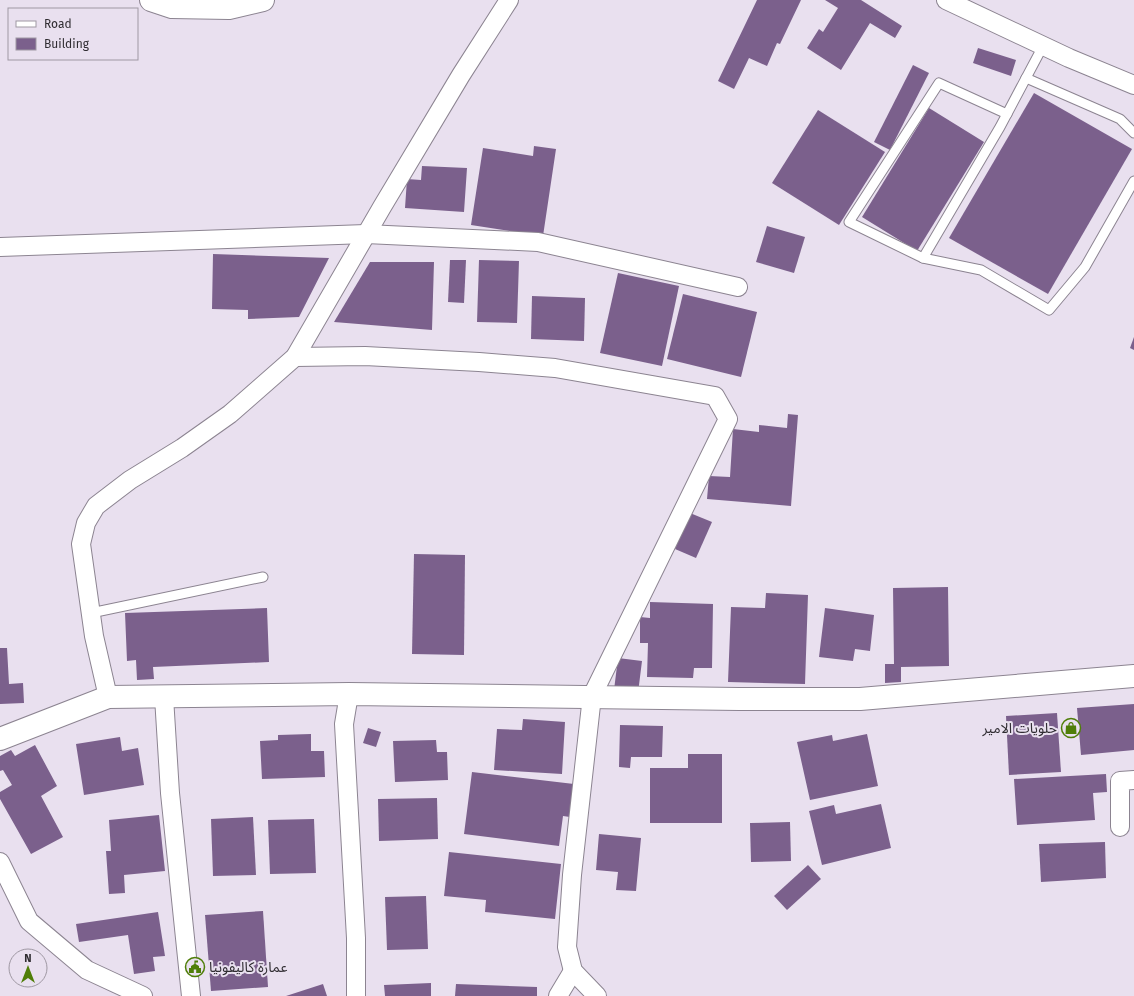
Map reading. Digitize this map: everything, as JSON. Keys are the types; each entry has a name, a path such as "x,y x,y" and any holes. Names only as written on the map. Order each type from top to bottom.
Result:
{"main road":[{"path":"151,0 172,6 229,8 262,0"},
{"path":"0,739 108,697 349,694 860,699 1134,676"}],"street":[{"path":"108,697 94,636 81,544 86,523 96,506 130,480 182,448 230,414 295,357 366,234 461,75 509,0"},
{"path":"946,0 1043,46 1134,85"},
{"path":"0,247 366,234 538,242 738,287"},
{"path":"295,357 366,356 555,368 715,396 728,419 592,696 572,882 567,947 573,971 597,996"},
{"path":"349,694 344,724 356,938 356,996"},
{"path":"164,697 170,793 191,996"},
{"path":"1120,827 1120,781 1134,780"},
{"path":"0,862 28,921 88,970 143,996"},
{"path":"558,996 573,971"}],"lane":[{"path":"923,258 1007,114 1043,46"},
{"path":"1026,78 1120,119 1134,133"},
{"path":"1007,114 939,83 849,222 923,258 981,270 1049,310 1085,267 1134,181"},
{"path":"91,613 262,577"}],"building":[{"path":"757,0 801,0 780,44 777,43 767,66 749,58 734,89 718,81"},
{"path":"825,0 861,0 902,26 895,38 870,23 841,70 807,48 819,29 823,32 838,8"},
{"path":"978,48 1016,60 1011,76 973,63"},
{"path":"913,65 929,73 890,150 874,142"},
{"path":"1034,93 1132,149 1048,294 949,238"},
{"path":"929,108 984,142 917,251 862,217"},
{"path":"818,110 885,152 839,225 772,183"},
{"path":"534,146 556,149 543,236 471,225 483,148 533,156"},
{"path":"422,166 467,168 464,212 405,208 407,179 421,180"},
{"path":"767,226 805,237 794,273 756,262"},
{"path":"213,254 329,258 299,317 248,319 248,310 212,309"},
{"path":"450,260 466,260 464,303 448,302"},
{"path":"479,260 519,261 517,323 477,322"},
{"path":"370,262 434,262 432,330 334,322"},
{"path":"618,273 679,286 662,366 600,353"},
{"path":"683,294 757,312 741,377 667,359"},
{"path":"532,296 585,298 584,341 531,339"},
{"path":"1134,337 1134,350 1130,348"},
{"path":"788,414 798,415 791,506 707,499 709,476 730,477 733,429 759,432 759,425 787,428"},
{"path":"690,513 712,522 696,558 675,549"},
{"path":"414,554 465,555 464,655 412,654"},
{"path":"948,587 949,666 901,667 901,682 885,683 885,664 894,664 893,588"},
{"path":"766,593 808,595 805,684 728,682 731,607 765,608"},
{"path":"650,602 713,604 712,668 694,668 693,678 647,677 648,643 640,643 640,617 650,618"},
{"path":"267,608 269,662 153,667 154,679 137,680 136,660 127,661 125,613"},
{"path":"825,608 874,615 870,651 855,649 853,661 819,657"},
{"path":"0,648 7,648 9,684 23,683 24,703 0,704"},
{"path":"618,658 642,661 638,693 614,690"},
{"path":"1134,704 1134,750 1081,755 1077,708"},
{"path":"1057,713 1061,772 1009,775 1006,716"},
{"path":"523,719 565,722 562,774 494,770 497,729 522,730"},
{"path":"620,725 663,726 662,757 631,757 630,768 619,767"},
{"path":"368,728 381,732 376,747 363,743"},
{"path":"311,734 311,751 324,751 325,777 262,779 260,741 278,740 278,735"},
{"path":"867,734 878,786 810,800 797,742 832,735 833,741"},
{"path":"120,737 122,751 138,748 144,785 84,795 76,744"},
{"path":"436,740 437,752 447,752 448,780 395,782 393,741"},
{"path":"35,745 57,786 41,796 63,837 31,854 0,799 0,792 12,785 3,770 0,771 0,756 11,750 15,756"},
{"path":"688,754 722,754 722,823 650,823 650,768 688,768"},
{"path":"472,772 574,784 570,817 563,816 559,846 464,834"},
{"path":"1106,774 1107,792 1093,793 1095,820 1017,825 1014,779"},
{"path":"437,798 438,839 379,841 378,799"},
{"path":"881,804 891,848 822,865 809,811 834,805 836,814"},
{"path":"159,815 165,871 124,875 125,893 109,894 106,851 111,851 109,820"},
{"path":"253,817 256,875 213,876 211,819"},
{"path":"314,819 316,873 270,874 268,820"},
{"path":"790,822 791,861 751,862 750,823"},
{"path":"599,834 641,838 636,891 616,890 618,872 596,870"},
{"path":"1105,842 1106,878 1041,882 1039,844"},
{"path":"449,852 561,864 555,919 485,912 486,900 444,896"},
{"path":"808,865 821,879 787,910 774,896"},
{"path":"426,896 428,949 387,950 385,897"},
{"path":"263,911 268,987 211,991 205,915"},
{"path":"158,912 165,956 153,957 155,971 134,974 128,935 79,942 76,924"},
{"path":"431,983 431,996 385,996 384,985"},
{"path":"323,984 327,996 286,996"},
{"path":"456,984 537,987 537,996 455,996"}],"place":[{"name":"حلويات الامير","path":"1071,728"},
{"name":"عمارة كاليفونيا","path":"195,967"}]}
